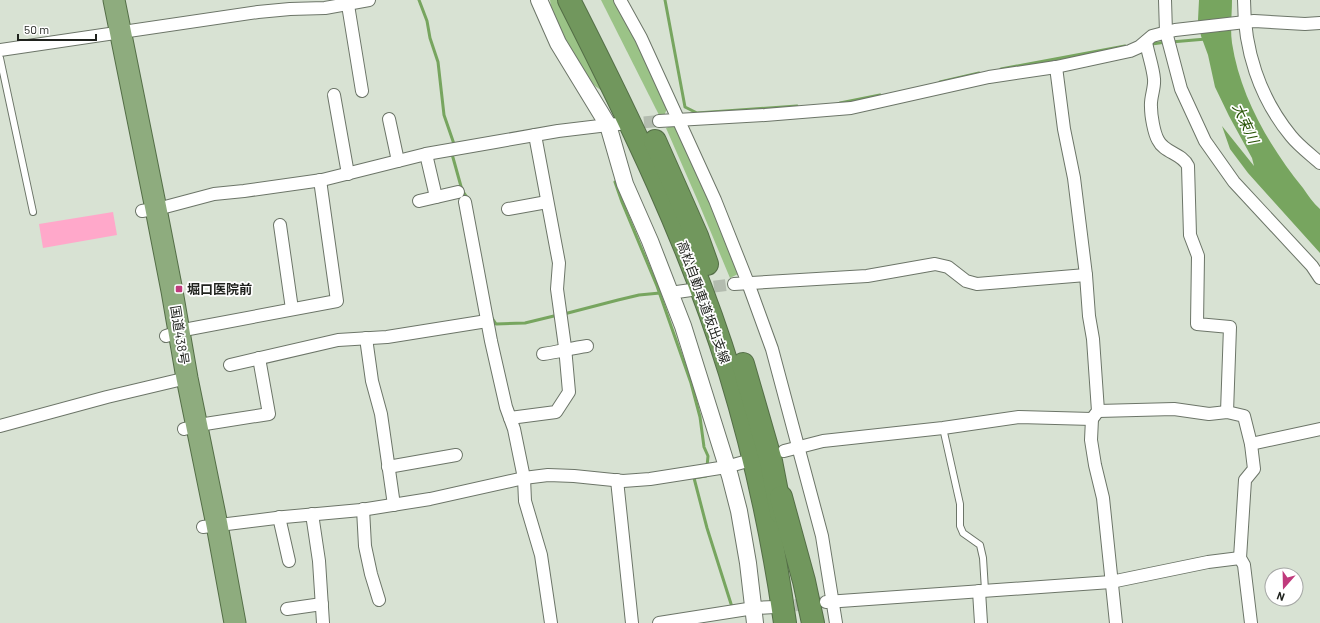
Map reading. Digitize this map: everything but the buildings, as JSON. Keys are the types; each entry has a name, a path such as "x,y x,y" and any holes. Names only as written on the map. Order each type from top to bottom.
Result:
{"highway":[{"name":"国道438号","path":"100,0 114,34 210,526 236,623"},
{"name":"国道438号","path":"114,0 114,34"},
{"name":"高松自動車道坂出支線","path":"569,0 604,69 653,174 708,307 730,373 756,466 778,572 780,615"},
{"name":"高松自動車道坂出支線","path":"586,0 618,63 697,236 778,456 800,623"},
{"path":"778,456 813,623"},
{"name":"国道438号","path":"210,526 222,623"}],"street":[{"path":"0,50 114,34 289,4 325,8 369,0"},
{"path":"539,0 558,43 614,125 625,184 650,241 692,352 739,510 755,615"},
{"path":"620,0 641,38 715,200 772,348 822,536 829,601 836,623"},
{"path":"1165,0 1170,36 1181,89 1205,141 1234,182 1312,266 1320,278"},
{"path":"1244,0 1242,23 1252,64 1263,94 1274,113 1292,137 1320,163"},
{"path":"348,5 362,91"},
{"path":"659,121 765,116 851,108 989,77 1056,67 1130,51 1139,47 1152,36 1170,36 1254,21 1305,24 1320,23"},
{"path":"1146,42 1154,80 1150,107 1156,136 1159,143 1186,161 1188,166 1190,235 1195,244 1198,256 1197,324 1230,327 1227,412"},
{"path":"1056,67 1064,130 1074,178 1086,275 1089,316 1094,338 1095,415 1091,440 1103,498 1116,623"},
{"path":"334,95 348,174"},
{"path":"389,119 398,161"},
{"path":"149,210 214,194 320,180 426,154 535,135 614,125"},
{"path":"510,418 556,412 569,392 557,289 559,262 535,135"},
{"path":"426,154 436,197"},
{"path":"173,334 337,301 320,180"},
{"path":"418,201 436,197 461,197 506,407 514,429 524,478 525,500 541,555 551,623"},
{"path":"508,209 547,202"},
{"path":"280,224 292,309"},
{"path":"734,284 867,276 935,264 948,267 966,281 978,284 1086,275"},
{"path":"670,293 691,290"},
{"path":"230,365 338,340 386,337 488,321"},
{"path":"366,338 372,381 381,414 394,505"},
{"path":"543,354 587,346"},
{"path":"190,427 269,414 259,358"},
{"path":"0,426 181,379"},
{"path":"778,456 798,447 823,440 943,428 1019,418 1095,415 1174,409 1208,414 1227,412 1244,416 1251,444 1254,469 1245,480 1240,558 1244,565 1251,623"},
{"path":"1251,444 1320,429"},
{"path":"388,467 456,455"},
{"path":"210,526 394,505 430,499 524,478 548,475 623,481 650,479 708,470 744,462"},
{"path":"617,480 632,623"},
{"path":"363,509 365,546 371,574 379,600"},
{"path":"312,514 320,561 323,623"},
{"path":"279,517 289,561"},
{"path":"829,601 1111,582 1208,562 1240,558"},
{"path":"981,623 982,591"},
{"path":"287,609 322,604"},
{"path":"659,623 755,615 780,615"}],"lane":[{"path":"0,58 33,212"},
{"path":"943,428 960,504 960,526 963,533 980,545 983,558 982,591"}],"shaded area":[{"path":"550,0 557,0 605,93 595,86 579,68 553,18"},
{"path":"601,0 615,0 668,106 664,116 660,117"},
{"path":"671,126 676,127 740,270 738,274 730,278 666,128"}],"water":[{"name":"大束川","path":"1199,0 1232,0 1232,43 1242,82 1249,101 1268,138 1291,172 1320,209 1320,253 1248,173 1230,149 1222,126 1254,166 1252,158 1215,87 1198,20"}],"waterway":[{"path":"419,0 427,21 430,38 438,62 444,115 454,144"},
{"path":"665,0 685,107 697,113 797,106"},
{"path":"1171,42 1206,39"},
{"path":"1152,44 1166,42"},
{"path":"1001,69 1125,46"},
{"path":"940,82 979,73"},
{"path":"840,103 880,95"},
{"path":"452,154 462,190 468,199"},
{"path":"615,182 657,286 691,383 700,417 704,447 708,456 707,467"},
{"path":"564,314 639,295 660,293"},
{"path":"492,318 496,324 525,323 558,315"},
{"path":"707,473 706,476 694,478 707,528 732,607"}],"tunnel":[{"path":"626,124 659,121"},
{"path":"696,289 734,284"},
{"path":"777,607 826,602"}],"place":[{"name":"堀口医院前","path":"179,289"}]}
